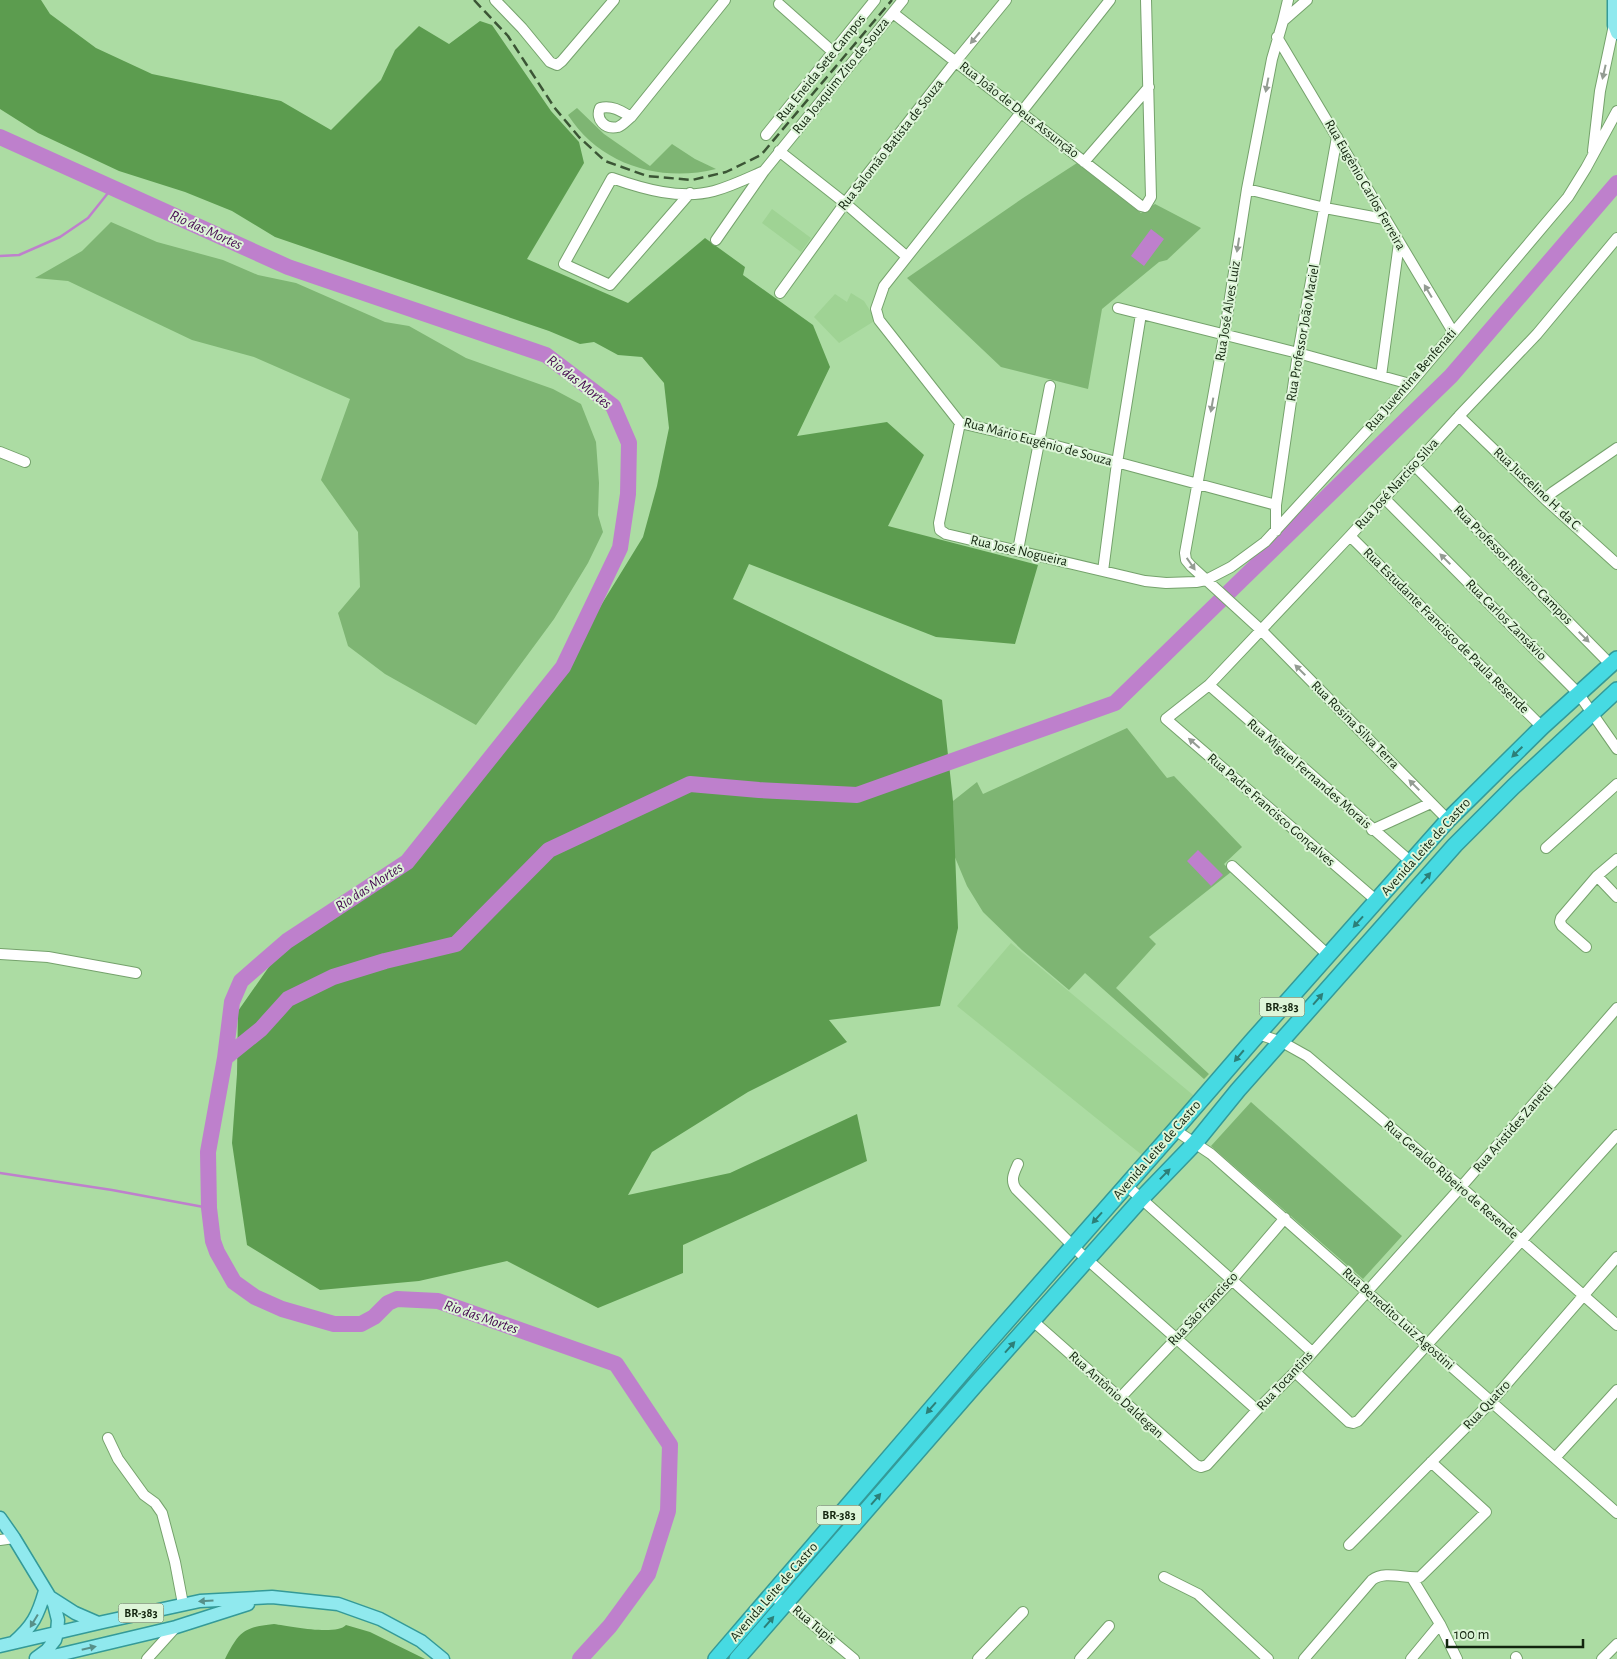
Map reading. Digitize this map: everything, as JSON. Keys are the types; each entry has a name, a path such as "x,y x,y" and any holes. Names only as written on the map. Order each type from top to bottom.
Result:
{"highway":[{"name":"Avenida Leite de Castro","path":"716,1659 1072,1246 1448,820 1542,727 1614,662"},
{"name":"Avenida Leite de Castro","path":"737,1659 1141,1199 1195,1143 1238,1090 1455,845 1513,786 1617,690"},
{"path":"1448,820 1455,845"}],"main road":[{"path":"1614,0 1616,29"},
{"path":"0,1518 54,1604 58,1620 58,1633 55,1640 47,1650 34,1659"},
{"path":"48,1594 75,1613 104,1622 107,1632 114,1642"},
{"path":"6,1645 32,1625 48,1594"},
{"name":"BR-383","path":"41,1659 176,1627 220,1612 272,1598"},
{"name":"BR-383","path":"6,1645 200,1601 272,1598 338,1604 380,1619 421,1641 443,1659"},
{"path":"176,1627 179,1614 178,1605"}],"street":[{"path":"496,0 550,62 557,65 562,62 614,0"},
{"path":"631,117 725,0"},
{"name":"Rua Eneida Sete Campos","path":"766,135 875,0"},
{"name":"Rua Joaquim Zito de Souza","path":"716,240 779,151 904,0"},
{"name":"Rua Salomão Batista de Souza","path":"780,293 845,203 1006,0"},
{"name":"Rua Mário Eugênio de Souza","path":"1110,0 884,286 876,309 879,320 960,423 1038,440 1197,485 1276,505"},
{"path":"1084,162 1149,87 1146,0"},
{"name":"Rua José Alves Luiz","path":"1253,622 1191,566 1186,560 1185,553 1224,336 1247,189 1277,37 1288,0"},
{"path":"1282,21 1307,0"},
{"path":"779,4 833,52"},
{"name":"Rua João de Deus Assunção","path":"893,13 1141,206 1145,207 1151,197 1149,87"},
{"path":"1592,157 1600,90 1616,29"},
{"name":"Rua Eugênio Carlos Ferreira","path":"1277,37 1453,332"},
{"name":"Rua Juventina Benfenati","path":"1206,580 1243,559 1276,531 1410,384 1568,197 1617,111"},
{"name":"Rua Professor João Maciel","path":"1276,531 1276,505 1298,353 1337,137"},
{"path":"779,151 845,203 906,256"},
{"path":"690,193 610,285 564,264 612,178 634,186 664,192 712,192 764,171"},
{"path":"1247,189 1325,208 1384,219"},
{"name":"Rua José Narciso Silva","path":"1166,719 1209,685 1262,630 1537,334 1617,238"},
{"path":"1381,376 1399,243"},
{"path":"1118,308 1298,353 1410,384"},
{"path":"1103,571 1117,463 1141,314"},
{"path":"1018,550 1050,386"},
{"name":"Rua Juscelino H. da C.","path":"1459,416 1617,564"},
{"name":"Rua José Nogueira","path":"960,423 939,523 940,530 946,534 1154,583 1206,580"},
{"path":"1546,499 1553,492 1617,448"},
{"path":"0,452 25,462"},
{"name":"Rua Professor Ribeiro Campos","path":"1414,465 1614,662"},
{"name":"Rua Carlos Zansávio","path":"1385,498 1578,693 1617,749"},
{"name":"Rua Estudante Francisco de Paula Resende","path":"1350,536 1542,727"},
{"name":"Rua Rosina Silva Terra","path":"1253,622 1448,820"},
{"name":"Rua Miguel Fernandes Morais","path":"1209,685 1372,830 1411,862"},
{"name":"Rua Padre Francisco Gonçalves","path":"1166,719 1377,901"},
{"path":"1546,848 1617,784"},
{"path":"1372,830 1432,803"},
{"path":"1586,947 1562,926 1561,918 1597,876 1617,859"},
{"path":"1232,866 1328,955"},
{"path":"1597,876 1617,897"},
{"path":"0,954 48,957 136,973"},
{"name":"Rua Aristides Zanetti","path":"1367,1291 1461,1187 1617,1008"},
{"name":"Rua Geraldo Ribeiro de Resende","path":"1258,1034 1282,1042 1306,1056 1461,1187 1617,1325"},
{"name":"Rua Benedito Luiz Agostini","path":"1175,1130 1212,1154 1617,1513"},
{"path":"1295,1372 1349,1422 1358,1421 1617,1135"},
{"path":"1018,1164 1012,1178 1012,1184 1016,1189 1087,1260 1257,1410"},
{"path":"1126,1186 1312,1352"},
{"name":"Rua São Francisco","path":"1120,1398 1285,1218"},
{"name":"Rua Quatro","path":"1348,1545 1491,1402 1617,1258"},
{"name":"Rua Tocantins","path":"1201,1467 1207,1465 1295,1372 1367,1291"},
{"name":"Rua Antônio Daldegan","path":"1033,1321 1196,1465 1201,1467"},
{"path":"1555,1458 1617,1390"},
{"path":"108,1438 118,1459 144,1495 155,1503 162,1513 175,1562 178,1605"},
{"path":"1304,1659 1372,1580 1382,1575 1420,1577 1486,1512 1431,1462"},
{"path":"0,1540 14,1538"},
{"path":"1164,1577 1198,1594 1268,1659"},
{"path":"1412,1578 1440,1624 1457,1659"},
{"name":"Rua Tupis","path":"772,1594 777,1599 786,1602 852,1658"},
{"path":"985,1657 1023,1612"},
{"path":"1411,1659 1440,1624"},
{"path":"1080,1659 1109,1626"},
{"path":"147,1659 176,1627"},
{"path":"1602,1659 1617,1644"}],"shaded area":[{"path":"0,0 41,0 50,14 96,48 152,74 281,101 331,130 381,80 395,50 419,26 449,44 480,21 492,25 551,111 579,142 584,163 527,259 628,303 705,238 745,267 743,275 813,325 830,367 797,436 887,422 924,455 888,526 1038,565 1015,644 936,637 749,564 733,599 942,700 953,801 958,928 940,1006 829,1020 847,1042 748,1092 652,1152 628,1195 730,1173 857,1114 867,1161 683,1245 683,1273 598,1308 507,1261 419,1281 320,1290 247,1245 232,1143 237,1074 238,1011 287,941 407,862 563,667 643,537 657,486 669,428 664,383 642,357 618,355 594,342 580,344 549,331 275,237 232,211 185,192 119,171 38,133 0,109"},
{"path":"577,108 604,134 650,166 672,144 695,159 716,169 674,174 633,166 614,158 581,132 568,115"},
{"path":"1077,163 1141,213 1155,204 1201,228 1167,260 1159,262 1102,309 1088,389 1001,367 907,278"},
{"path":"772,209 811,238 801,252 762,223"},
{"path":"111,222 157,242 223,260 258,275 296,283 385,322 409,326 466,358 553,389 581,404 596,442 599,483 598,515 603,532 588,563 554,619 476,725 385,674 348,646 338,613 360,587 358,532 321,480 350,399 254,357 192,340 68,281 35,278 82,251"},
{"path":"1151,229 1164,239 1144,266 1131,256"},
{"path":"851,293 864,301 876,320 839,343 814,317 835,294 847,302"},
{"path":"1127,728 1167,778 1174,776 1242,847 1224,864 1231,872 1149,937 1156,944 1116,988 1209,1074 1204,1079 1085,973 1069,990 1022,950 983,912 967,886 954,855 953,801 977,782 983,794"},
{"path":"1198,850 1223,875 1211,886 1187,861"},
{"path":"1011,943 1199,1100 1147,1159 957,1006"},
{"path":"1251,1102 1402,1236 1363,1279 1211,1146"},
{"path":"274,1624 323,1630 333,1630 346,1625 370,1632 425,1659 225,1659 243,1632 255,1627"}],"waterway":[{"name":"Rio das Mortes","path":"0,137 288,267 546,355 613,406 629,443 628,494 620,548 563,667 407,862 287,941 241,981 232,1002 225,1058 208,1152 209,1208 213,1241 234,1282 255,1297 282,1309 334,1324 361,1324 374,1317 388,1303 397,1299 438,1301 616,1364 670,1445 668,1511 648,1574 610,1626 580,1659"},
{"path":"225,1058 261,1029 288,999 333,977 385,961 456,944 549,850 690,784 857,795 1115,703 1451,376 1617,183"},
{"path":"0,256 19,255 60,237 88,218 112,188"},
{"path":"0,1173 112,1190 209,1208"}],"railway":[{"path":"474,0 508,36 554,107 579,137 605,161 647,176 692,180 726,172 761,155 892,0"}]}
